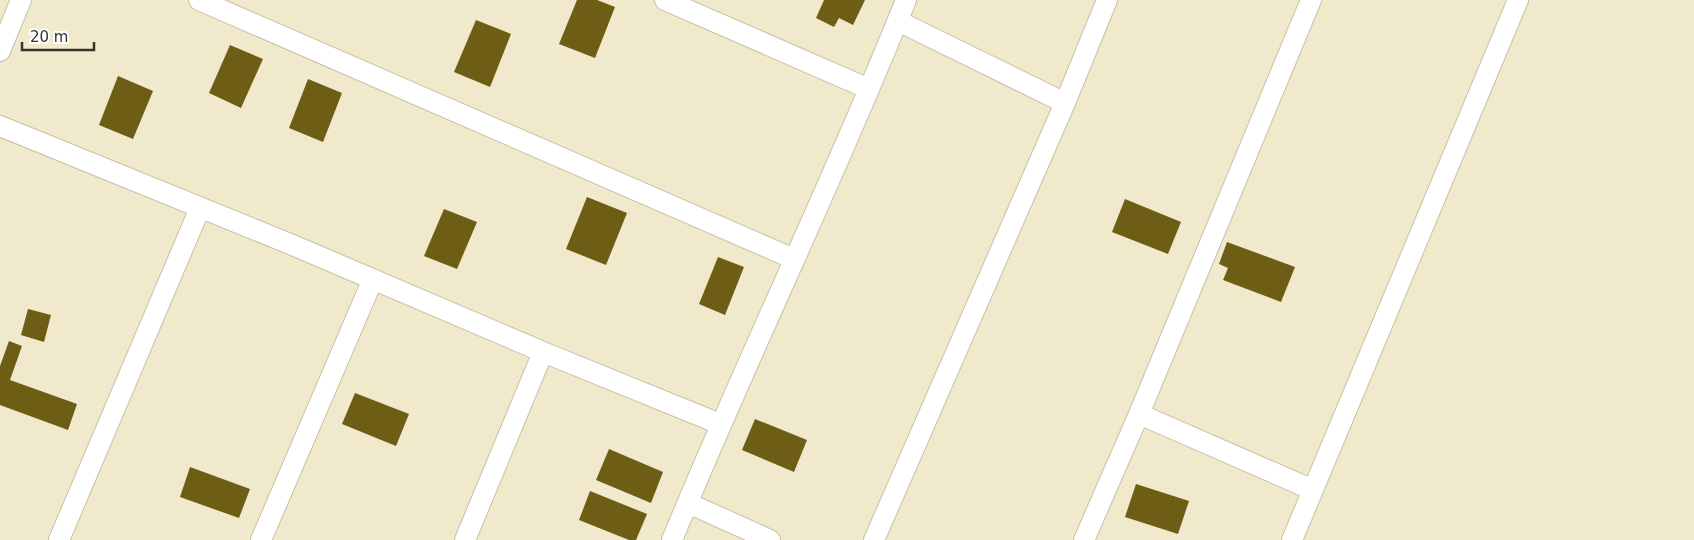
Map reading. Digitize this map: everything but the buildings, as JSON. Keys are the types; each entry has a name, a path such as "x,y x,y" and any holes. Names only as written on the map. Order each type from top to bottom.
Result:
{"street":[{"path":"0,51 21,0"},
{"path":"199,0 794,259"},
{"path":"665,0 869,89"},
{"path":"672,540 720,424 869,89 906,0"},
{"path":"874,540 1065,103 1107,0"},
{"path":"1084,540 1139,414 1311,0"},
{"path":"1292,540 1518,0"},
{"path":"898,20 1065,103"},
{"path":"0,126 720,424"},
{"path":"59,540 200,208"},
{"path":"261,540 373,279"},
{"path":"465,540 543,352"},
{"path":"1139,414 1313,490"},
{"path":"688,502 770,540"}]}
